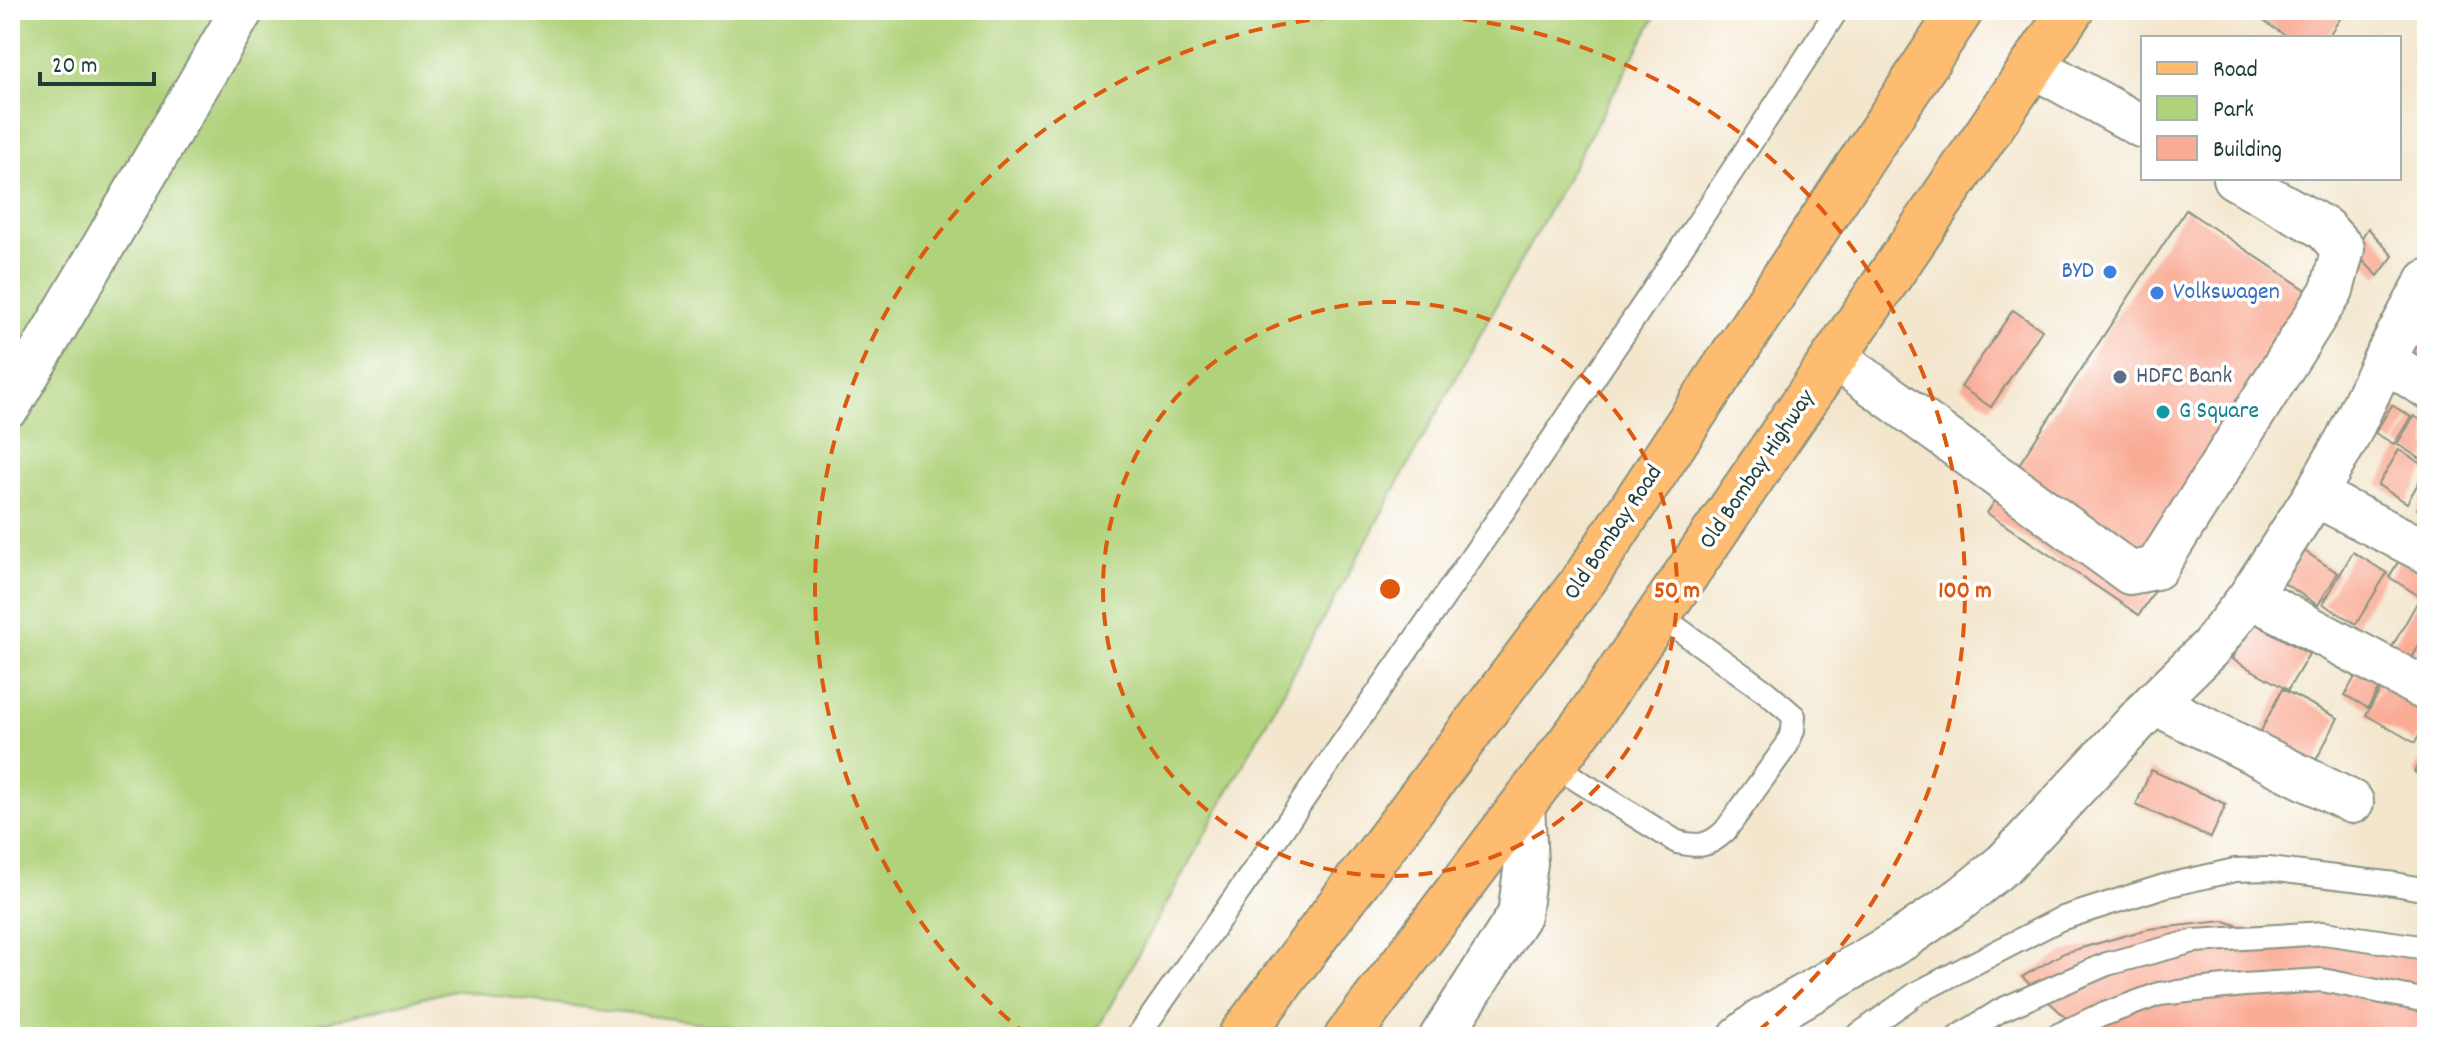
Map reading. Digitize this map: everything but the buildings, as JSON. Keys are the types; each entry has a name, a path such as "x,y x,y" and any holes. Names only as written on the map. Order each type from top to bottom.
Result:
{"main road":[{"name":"Old Bombay Road","path":"1240,1037 1586,577 1961,10"},
{"name":"Old Bombay Highway","path":"1347,1037 1553,765 1659,615 2071,10"}],"street":[{"path":"10,405 242,10"},
{"path":"2033,66 2141,126"},
{"path":"1835,357 2130,573 2156,568 2332,290 2343,249 2324,228 2238,180"},
{"path":"1740,1037 1759,1022 1904,938 1994,872 2210,648 2250,596 2315,495 2427,281"},
{"path":"2384,360 2427,387"},
{"path":"2315,495 2427,552"},
{"path":"2250,596 2427,690"},
{"path":"2154,703 2352,802"},
{"path":"1441,1037 1519,915 1526,863 1523,805"}],"lane":[{"path":"1137,1037 1464,571 1714,202 1837,10"},
{"path":"1553,765 1677,842 1699,847 1712,843 1725,831 1787,745 1794,716 1766,692 1659,615"},
{"path":"1855,1037 1917,993 2060,919 2164,886 2235,870 2268,869 2427,890"},
{"path":"1958,1037 2001,1010 2107,964 2194,941 2324,933 2427,948"},
{"path":"2054,1037 2094,1018 2159,994 2244,985 2322,980 2427,1001"}],"green space":[{"path":"10,10 1659,10 1093,1037 808,1037 454,990 267,1037 10,1037"}],"place":[{"name":"BYD","path":"2110,272"},
{"name":"Volkswagen","path":"2157,293"},
{"name":"HDFC Bank","path":"2120,377"},
{"name":"G Square","path":"2163,412"}]}
